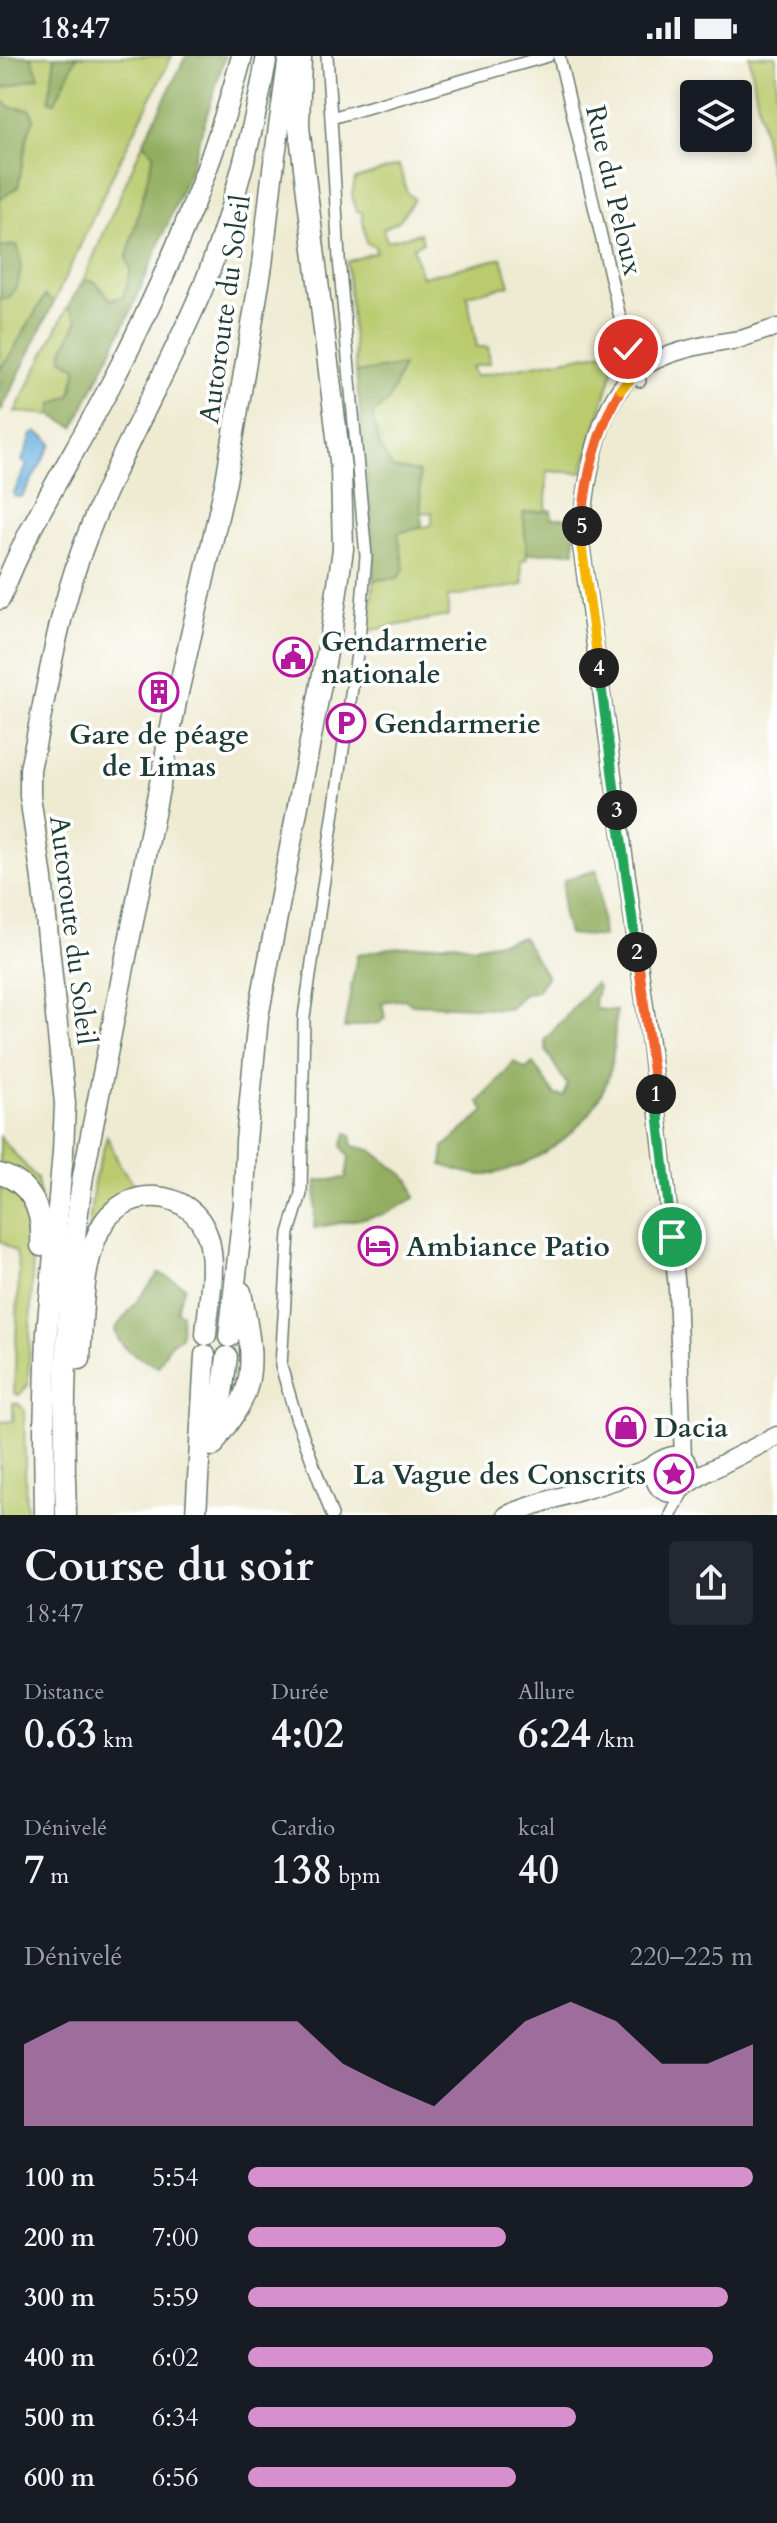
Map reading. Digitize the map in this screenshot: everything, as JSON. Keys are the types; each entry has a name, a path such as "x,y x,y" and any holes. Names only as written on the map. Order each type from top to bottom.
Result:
{"highway":[{"path":"0,599 28,538 110,387 158,287 202,182 242,56"},
{"name":"Autoroute du Soleil","path":"45,1515 47,1333 65,1103 42,879 30,796 30,769 68,590 94,519 198,298 224,229 248,143 267,56"},
{"name":"Autoroute du Soleil","path":"66,1515 67,1360 74,1248 83,1176 177,697 226,481 262,265 289,56"},
{"path":"208,1515 213,1446 220,1416 237,1269 258,1017 337,598 343,549 341,469 299,127 301,56"},
{"path":"0,1174 21,1183 28,1191 36,1203 43,1226 35,1438 37,1515"},
{"path":"74,1515 77,1403 90,1260 103,1224 120,1206 142,1197 158,1196 183,1203 197,1215 208,1239 211,1258 196,1515"},
{"path":"213,1446 238,1407 247,1386 250,1341 237,1269"}],"main road":[{"path":"686,1486 691,1473 685,1461 681,1425 677,1288 666,1179 589,594 587,546 598,465 610,425 638,377 777,327"},
{"path":"660,1488 654,1472 673,1446 681,1425"},
{"path":"507,1515 670,1457 685,1461 715,1458 777,1426"},
{"path":"542,1503 637,1484 671,1493 777,1436"}],"street":[{"path":"327,56 340,274 366,556 359,640 304,1017 301,1194 289,1233 281,1366 332,1515"},
{"path":"331,118 548,56"},
{"name":"Rue du Peloux","path":"559,56 605,254 638,377"},
{"path":"671,1515 686,1486"},
{"path":"660,1488 665,1515"}],"green space":[{"path":"0,56 31,56 39,77 0,89"},
{"path":"31,56 55,56 49,100 54,102 77,56 172,56 54,302 45,296 0,368 0,299 9,298 17,245 0,247 0,199 18,187 28,133 34,119 30,109 12,108 0,99 0,89 38,77"},
{"path":"55,56 77,56 55,102 49,101"},
{"path":"186,56 225,56 190,170 131,311 74,427 51,415 53,404 71,395 77,367 62,360 63,351 78,320 68,306 83,281 94,281 111,300 123,297 131,270 127,258 154,154 143,143"},
{"path":"749,56 776,56 777,207"},
{"path":"0,99 12,108 30,109 34,119 28,133 18,187 0,199"},
{"path":"143,143 154,153 127,258 131,270 123,298 111,300 94,281 83,281"},
{"path":"399,165 407,192 414,199 399,221 383,229 387,241 420,233 423,242 413,247 422,277 502,258 510,285 467,295 477,347 488,347 490,363 471,367 475,376 615,350 613,370 582,473 547,471 546,511 524,513 527,559 521,561 523,585 448,597 448,616 367,631 374,580 398,578 398,533 432,525 432,512 421,513 419,472 392,468 380,447 372,415 389,400 403,365 356,373 347,262 376,252 375,246 366,243 362,212 356,211 352,194 355,179"},
{"path":"17,245 21,266 19,280 9,298 0,299 0,247"},
{"path":"45,296 54,302 0,413 0,368"},
{"path":"68,306 78,320 63,351 77,367 71,395 53,404 51,415 15,412"},
{"path":"403,365 389,400 372,415 380,447 392,468 419,472 422,527 398,533 404,569 398,578 374,580 356,373"},
{"path":"551,510 552,518 575,518 575,551 527,554 523,513"},
{"path":"597,870 603,937 568,934 562,911 564,880"},
{"path":"523,937 547,977 537,991 523,995 509,1009 412,1004 404,999 382,1002 385,1018 379,1023 344,1028 357,955 390,948 455,943 474,947"},
{"path":"595,983 598,987 594,1001 596,1009 616,1011 609,1076 591,1111 552,1148 519,1165 480,1175 442,1165 444,1147 485,1111 479,1102 514,1062 526,1069 533,1063 555,1095 564,1096 567,1085 546,1051 545,1040"},
{"path":"347,1133 351,1135 353,1146 371,1150 410,1180 415,1198 385,1214 314,1228 317,1181 346,1178 349,1157 342,1146"},
{"path":"107,1136 120,1166 139,1190 116,1198 88,1232 94,1182"},
{"path":"0,1137 37,1179 40,1198 0,1167"},
{"path":"0,1184 25,1199 34,1230 28,1385 19,1395 14,1393 19,1270 16,1252 0,1241"},
{"path":"159,1273 185,1286 176,1311 182,1314 181,1337 170,1344 158,1367 125,1348 115,1329"},
{"path":"13,1403 24,1410 26,1515 0,1515 0,1422 13,1421"}],"water":[{"path":"36,432 52,444 22,497 15,497 27,465 22,461"}],"place":[{"name":"Gendarmerie nationale","path":"293,657"},
{"name":"Gare de péage de Limas","path":"159,692"},
{"name":"Gendarmerie","path":"346,723"},
{"name":"Ambiance Patio","path":"378,1246"},
{"name":"Dacia","path":"626,1427"},
{"name":"La Vague des Conscrits","path":"674,1474"}],"route":[{"path":"628,349 636,373 623,385 605,420 592,464 581,544 650,1043 672,1237"}]}
